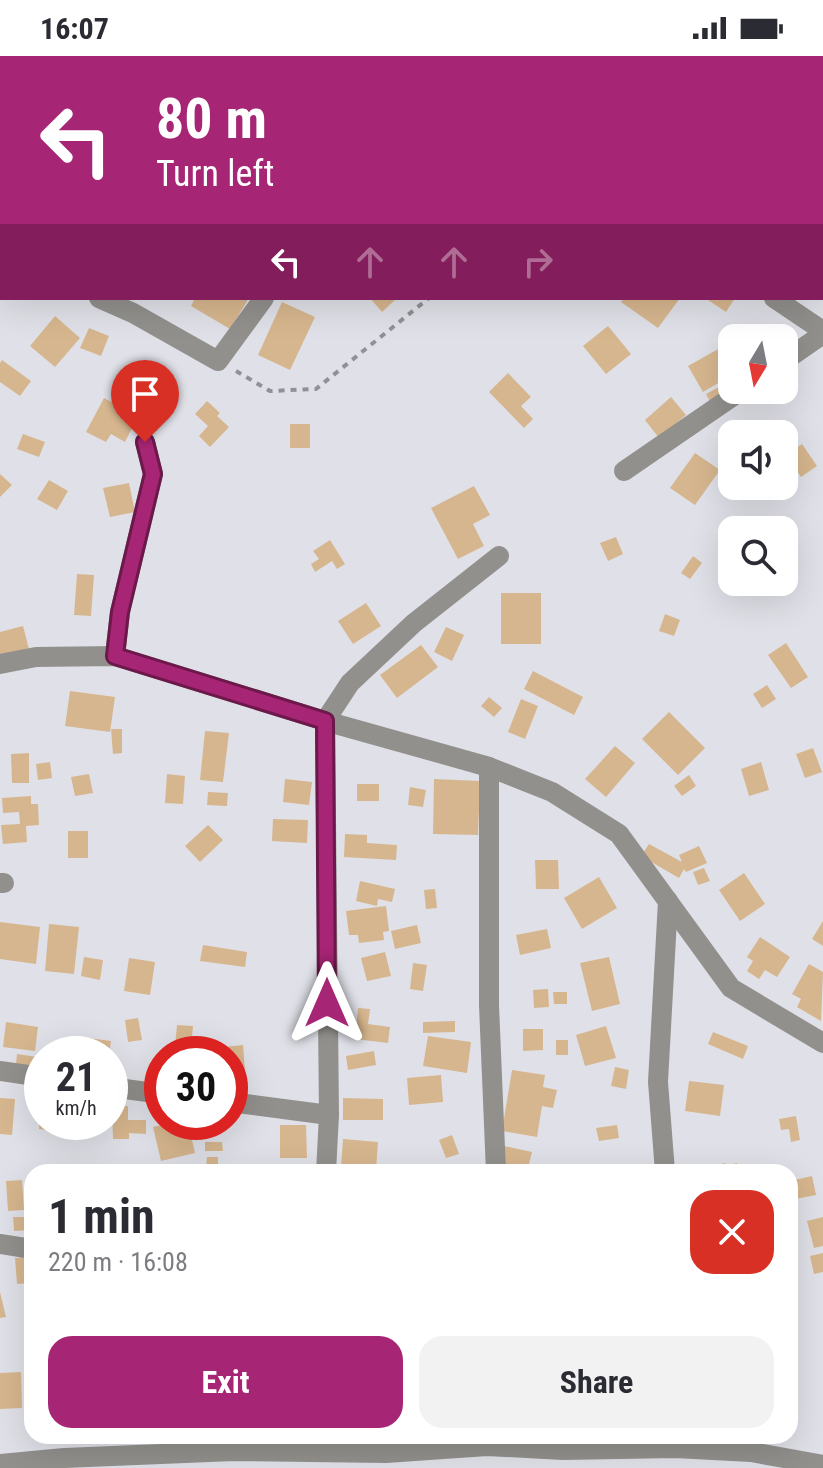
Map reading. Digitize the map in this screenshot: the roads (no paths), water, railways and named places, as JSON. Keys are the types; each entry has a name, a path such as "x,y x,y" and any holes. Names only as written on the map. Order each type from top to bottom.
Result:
{"street":[{"path":"109,300 138,306 218,361 263,300"},
{"path":"780,300 800,307 823,333 798,351"},
{"path":"624,471 722,404"},
{"path":"115,656 120,612 153,474 145,442"},
{"path":"326,1164 329,1115 325,721 350,683 414,623 499,556"},
{"path":"0,664 36,657 115,656 325,721 489,767 552,792 619,834 731,988 823,1043"},
{"path":"489,767 489,1005 496,1164"},
{"path":"664,1164 658,1082 668,901"},
{"path":"0,1071 24,1074"},
{"path":"248,1104 329,1115"},
{"path":"0,1244 24,1248"},
{"path":"0,1464 64,1458 232,1460 323,1444 386,1460 472,1444"},
{"path":"500,1444 562,1459 662,1444"},
{"path":"690,1444 823,1465"}]}
